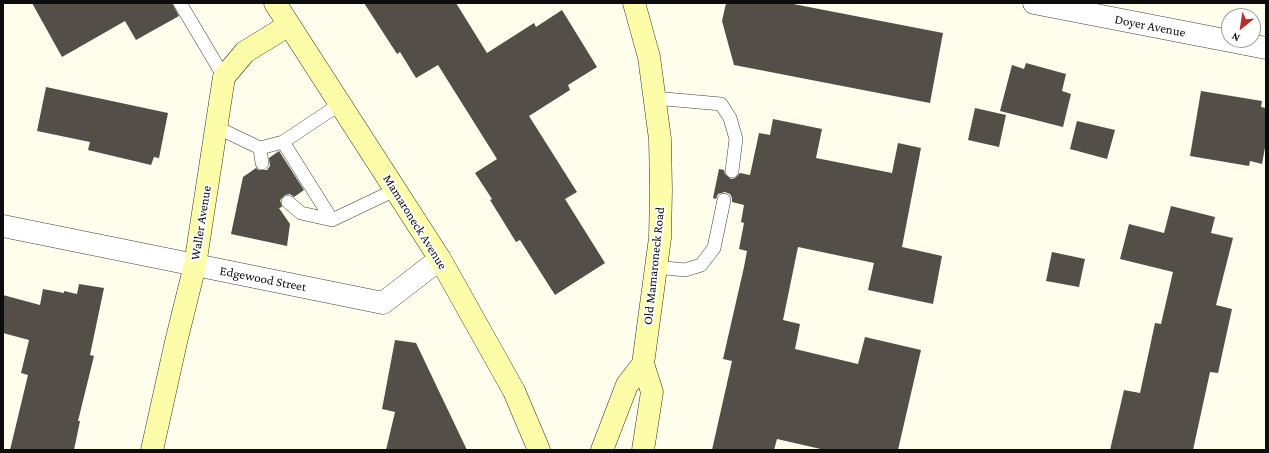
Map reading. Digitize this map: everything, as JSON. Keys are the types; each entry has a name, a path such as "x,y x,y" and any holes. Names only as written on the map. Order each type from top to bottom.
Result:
{"main road":[{"name":"Mamaroneck Avenue","path":"275,3 440,259 514,391 539,450"},
{"name":"Old Mamaroneck Road","path":"634,3 649,57 660,139 660,238 643,364 652,392 643,450"},
{"path":"224,77 245,52 289,25"},
{"name":"Waller Avenue","path":"152,450 195,265 224,77"},
{"name":"Old Mamaroneck Road","path":"602,450 627,385 643,364"}],"street":[{"name":"Doyer Avenue","path":"1034,3 1266,48"},
{"name":"Edgewood Street","path":"3,226 384,303 440,259"}],"lane":[{"path":"180,3 224,77"},
{"path":"654,98 721,104 730,118 736,139 732,171"},
{"path":"216,128 260,148 283,142 340,104"},
{"path":"283,142 332,220"},
{"path":"260,148 262,163"},
{"path":"288,202 301,213 332,220 395,190"},
{"path":"656,267 685,270 702,265 714,248 724,200"}],"building":[{"path":"32,3 172,3 179,16 136,40 125,21 62,57"},
{"path":"364,3 456,3 487,53 534,23 536,27 562,10 597,67 568,85 570,90 529,116 577,192 565,199 605,263 555,295 520,240 516,242 490,200 492,199 475,173 497,159 438,65 416,78 400,52 397,54"},
{"path":"726,3 788,3 943,33 930,103 734,65 722,21"},
{"path":"1026,63 1066,74 1062,91 1071,94 1063,127 1000,111 1012,65 1024,69"},
{"path":"46,87 168,113 159,158 154,157 151,165 88,150 90,142 37,131"},
{"path":"1201,91 1262,101 1261,107 1266,108 1266,142 1262,164 1250,161 1249,166 1190,156"},
{"path":"975,108 1006,115 999,147 968,140"},
{"path":"773,119 822,129 816,158 892,173 898,143 921,148 902,247 942,256 933,304 868,290 874,263 798,247 783,320 800,324 795,349 858,364 865,337 921,350 898,450 825,450 777,439 774,450 712,450 732,361 723,359 747,251 739,249 744,223 741,222 744,205 732,202 730,194 725,192 718,194 716,199 713,198 719,169 724,170 725,174 731,179 735,178 740,173 750,175 759,133 770,135"},
{"path":"1077,121 1115,130 1107,159 1070,149"},
{"path":"279,151 304,190 294,197 290,194 285,195 280,200 282,207 279,208 290,224 287,246 231,234 243,177 256,168 259,170 267,170 270,166 269,158"},
{"path":"1171,206 1215,217 1211,233 1233,238 1216,305 1232,309 1218,373 1210,372 1193,450 1110,450 1124,390 1140,393 1155,323 1161,324 1173,272 1120,259 1129,224 1164,233"},
{"path":"1052,252 1085,259 1079,287 1046,281"},
{"path":"79,284 104,288 90,355 94,356 78,421 80,421 74,450 10,450 28,375 21,373 29,340 3,333 3,295 40,305 43,289 77,294"},
{"path":"395,340 416,343 467,450 386,450 395,412 382,409"}]}
